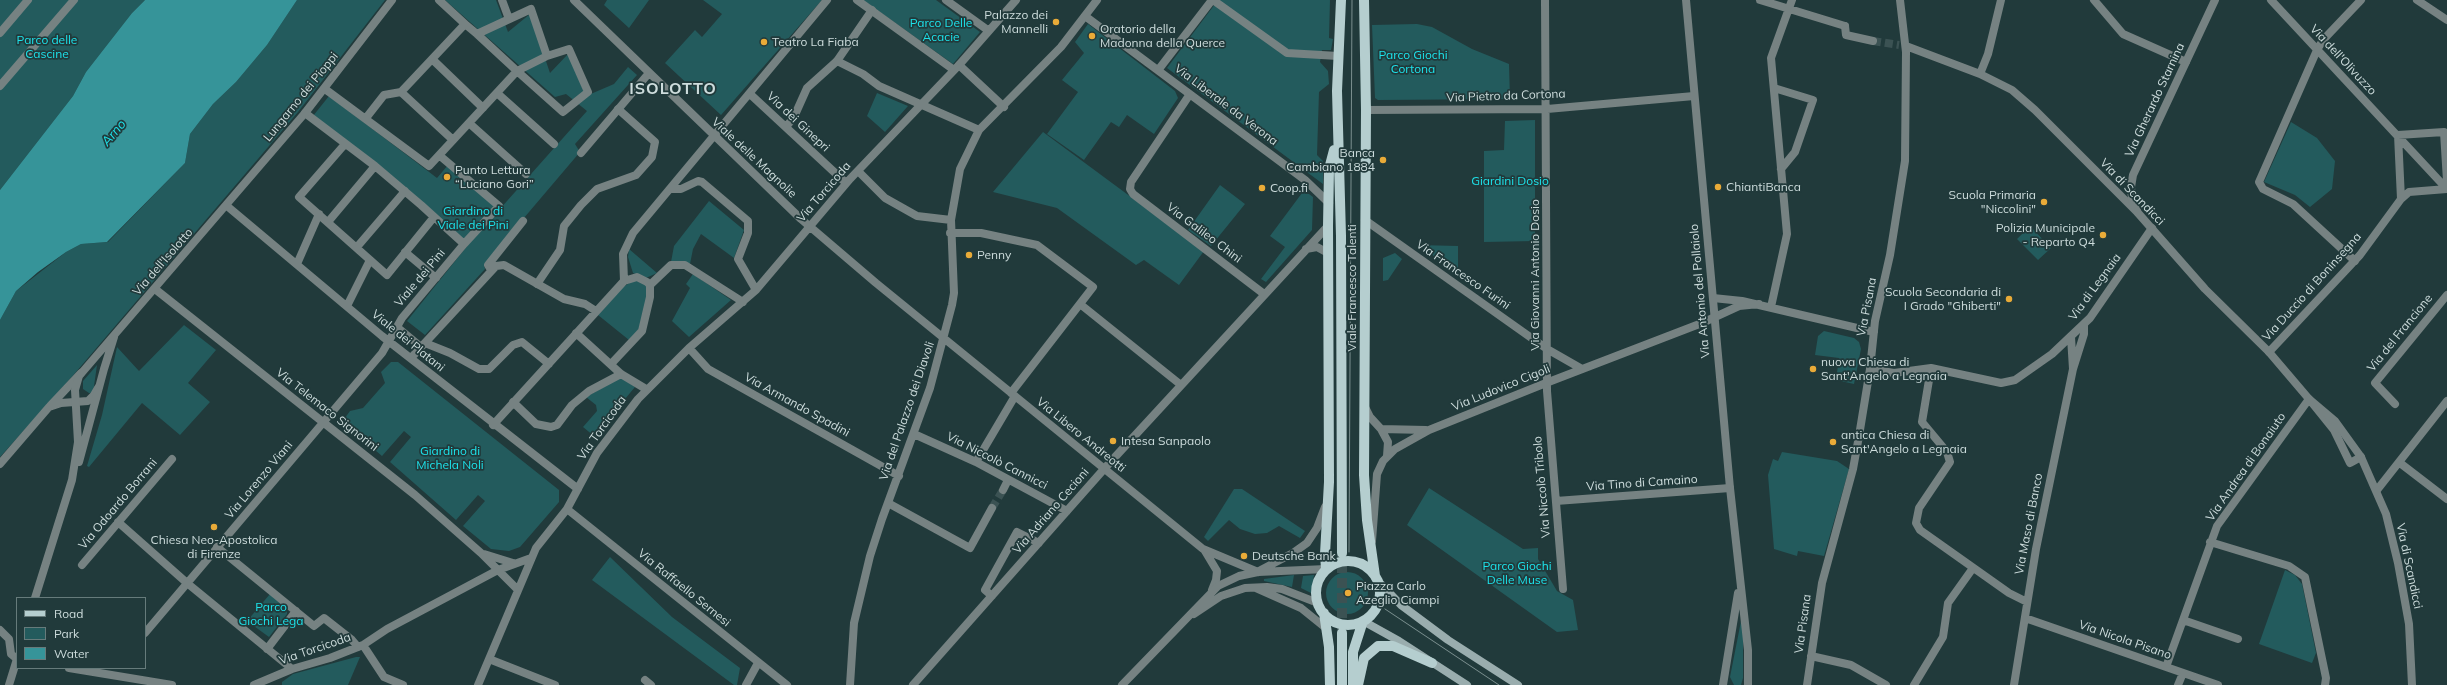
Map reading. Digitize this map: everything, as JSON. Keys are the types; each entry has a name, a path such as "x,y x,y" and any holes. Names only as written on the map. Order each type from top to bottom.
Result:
{"main road":[{"name":"Viale Francesco Talenti","path":"1341,0 1338,56 1337,138 1341,244 1342,553"},
{"name":"Viale Francesco Talenti","path":"1364,0 1366,110 1364,405 1366,511 1377,578"},
{"name":"Viale Francesco Talenti","path":"1326,569 1329,169 1337,138"},
{"path":"1330,685 1327,629 1324,613 1318,603 1317,585 1326,569 1339,562 1354,562 1368,568 1401,605 1448,640 1518,685"},
{"path":"1324,613 1340,623 1350,624 1363,621 1371,614 1378,603 1380,593 1377,578"},
{"path":"1363,621 1399,641 1467,685"},
{"path":"1353,685 1353,652 1363,621"},
{"path":"1342,633 1342,685"},
{"path":"1358,685 1364,658 1378,646 1393,646 1432,663"}],"street":[{"path":"0,33 28,0"},
{"path":"0,86 74,0"},
{"name":"Lungarno dei Pioppi","path":"227,206 325,89 392,0"},
{"path":"325,89 429,166 517,71 547,56 569,49 588,92 563,112 517,71 439,0"},
{"path":"502,0 509,19"},
{"name":"Viale delle Magnolie","path":"574,0 714,137 810,227 944,338"},
{"path":"624,281 622,265 624,248 633,233 827,0"},
{"path":"857,0 957,68 1004,107"},
{"path":"946,0 989,31"},
{"name":"Via Torcicoda","path":"254,685 292,669 330,658 360,646 387,629 498,570 513,563 531,558 543,537 567,509 597,453 646,389 689,348 756,290 846,183 957,68 1016,0"},
{"name":"Via del Palazzo dei Diavoli","path":"850,685 851,641 870,556 914,434 944,338 954,293 950,234 960,169 979,130 1004,107 1061,47 1097,0"},
{"path":"1158,69 1213,0 1287,53 1338,56"},
{"name":"Via Giovanni Antonio Dosio","path":"1545,0 1546,383"},
{"path":"1760,0 1845,26 1846,35 1873,40"},
{"path":"1771,307 1786,241 1771,58 1792,0"},
{"name":"Via Pisana","path":"1807,685 1822,583 1853,469 1870,369 1874,332 1890,255 1905,161 1903,46 1900,0"},
{"path":"1980,74 1988,54 2001,0"},
{"path":"2094,0 2123,34 2186,62"},
{"name":"Via Gherardo Starnina","path":"2138,213 2131,196 2132,177 2215,0"},
{"name":"Via dell'Olivuzzo","path":"2271,0 2447,189"},
{"path":"2355,261 2293,204 2260,185 2261,177 2274,145 2317,50 2323,40 2361,0"},
{"path":"2417,0 2447,20"},
{"name":"Via Antonio del Pollaiolo","path":"1687,1 1714,318 1739,580 1748,650 1748,685"},
{"path":"477,34 532,9 547,56"},
{"path":"786,127 794,117 807,88 837,61 872,10"},
{"name":"Via Liberale da Verona","path":"1085,16 1309,183 1329,203"},
{"path":"366,118 384,96 401,92 465,24"},
{"name":"Via di Scandicci","path":"1903,46 1980,74 2012,90 2031,105 2138,213 2205,289 2269,352 2334,430 2350,463 2361,457"},
{"path":"432,59 483,108"},
{"path":"837,61 863,74 879,86 979,130"},
{"path":"581,153 648,73"},
{"path":"1774,88 1813,100 1795,152 1781,169"},
{"path":"401,92 453,140"},
{"path":"497,93 554,144"},
{"name":"Via dei Ginepri","path":"750,94 846,183"},
{"name":"Via Galileo Chini","path":"1190,94 1131,182 1130,189 1133,194 1264,294"},
{"name":"Via Pietro da Cortona","path":"1366,110 1546,110 1694,96"},
{"path":"537,284 560,250 564,226 581,205 597,189 636,175 652,157 655,142 618,109"},
{"path":"305,113 375,166 464,244"},
{"path":"469,123 526,174"},
{"path":"2401,199 2398,135 2445,130 2447,181"},
{"path":"345,144 299,197 387,275 434,217"},
{"name":"Viale dei Pini","path":"390,342 397,327 436,278 464,244 499,206 439,155"},
{"path":"328,222 375,166"},
{"path":"858,171 884,198 917,216 951,220"},
{"path":"672,188 681,189 694,182 702,182 748,221 748,233 738,259 756,290"},
{"name":"Via dell'Olivuzzo","path":"2401,199 2409,192 2447,189"},
{"path":"357,247 405,191"},
{"name":"Via Duccio di Boninsegna","path":"2269,352 2355,261 2401,199"},
{"name":"Viale dei Platani","path":"227,206 390,342 493,425 578,489"},
{"name":"Via dell'Isolotto","path":"0,464 227,206"},
{"path":"297,264 319,214"},
{"name":"Via Francesco Furini","path":"1366,220 1547,350"},
{"path":"491,270 488,265 524,221"},
{"name":"Via Adriano Cecioni","path":"913,685 1104,469 1328,226"},
{"name":"Via di Legnaia","path":"1870,369 1894,372 1931,368 2001,383 2010,382 2052,354 2084,325 2152,228"},
{"path":"950,234 981,233 1037,245 1093,287 1013,395 976,462"},
{"path":"1306,249 1317,247 1328,252"},
{"path":"405,252 436,278"},
{"path":"347,306 370,260"},
{"path":"411,358 496,266 504,265 564,299 585,304 596,311"},
{"path":"612,363 643,328 650,297 650,285 671,265 685,265 743,302"},
{"path":"493,425 624,281 637,277 650,285"},
{"name":"Via Telemaco Signorini","path":"155,289 415,495 482,553 518,590"},
{"name":"Via del Francione","path":"2395,404 2375,383 2447,295"},
{"path":"1713,298 1758,304 1874,332"},
{"path":"1080,304 1181,385"},
{"name":"Via Ludovico Cigoli","path":"1371,548 1376,477 1387,456 1395,449 1429,430 1546,383 1714,318 1740,306 1758,304"},
{"name":"Via Maso di Banco","path":"2014,685 2037,542 2073,369 2084,334 2084,325"},
{"path":"397,327 423,345 450,353 479,369 489,369 513,345 522,342 531,347 549,364"},
{"name":"Via dell'Isolotto","path":"72,480 86,442 100,382 116,332"},
{"path":"576,333 612,363 622,374 646,389"},
{"name":"Via Maso di Banco","path":"2071,337 2071,360 2073,369"},
{"name":"Via Libero Andreotti","path":"944,338 1203,549 1258,572"},
{"name":"Via Lorenzo Viani","path":"146,632 390,342"},
{"name":"Via Armando Spadini","path":"689,348 708,369 899,476"},
{"name":"Via Ludovico Cigoli","path":"1547,350 1582,369"},
{"path":"2052,354 2063,352 2071,360"},
{"path":"1931,368 1922,422 1947,452 1950,462 1919,508 1916,523 1920,530 1973,568 2009,593 2027,602"},
{"name":"Via dell'Isolotto","path":"76,402 76,387 81,373"},
{"path":"513,402 536,424 551,427 557,425 572,405 589,391 622,374"},
{"name":"Via dell'Isolotto","path":"49,407 61,403 76,402 92,398 100,382"},
{"name":"Via Niccolò Tribolo","path":"1546,383 1563,589"},
{"name":"Via di Scandicci","path":"2309,399 2335,421 2361,457 2377,490 2386,514 2403,587 2409,624 2412,685"},
{"name":"Via Andrea di Bonaiuto","path":"2166,667 2217,526 2309,399"},
{"path":"2377,490 2400,463 2447,401"},
{"path":"35,597 72,480 78,442 76,402"},
{"path":"1364,405 1370,417 1381,429 1388,442 1387,456"},
{"name":"Via Ludovico Cigoli","path":"1381,429 1429,430"},
{"name":"Via Niccolò Cannicci","path":"914,434 976,462 1067,511"},
{"name":"Via Odoardo Borrani","path":"82,565 172,459"},
{"name":"Viale Francesco Talenti","path":"1258,572 1293,553 1307,543 1316,530 1324,511 1328,460"},
{"path":"2400,463 2447,499"},
{"path":"1003,490 1008,480"},
{"name":"Via Tino di Camaino","path":"1556,501 1730,488"},
{"path":"888,503 970,548 992,508"},
{"name":"Via Raffaello Sernesi","path":"567,509 786,685"},
{"path":"118,522 187,583 292,669"},
{"path":"992,596 985,590 1017,532 1039,543"},
{"path":"2210,542 2289,566 2305,577 2326,678 2324,685"},
{"path":"217,547 314,626 324,618 360,646 384,677 403,685"},
{"name":"Via Libero Andreotti","path":"1203,549 1216,568 1216,580 1212,590"},
{"name":"Via Telemaco Signorini","path":"482,553 513,563"},
{"path":"478,685 531,558"},
{"path":"1914,685 1943,637 1948,603 1973,568"},
{"path":"1122,685 1212,590 1233,578 1258,572 1326,569"},
{"name":"Via Antonio del Pollaiolo","path":"1729,685 1724,681 1735,622 1739,580"},
{"path":"1183,622 1221,596 1231,591 1253,587 1286,590 1318,603"},
{"path":"1253,587 1301,608 1327,629"},
{"path":"267,648 296,611"},
{"name":"Via Nicola Pisano","path":"2025,618 2218,685"},
{"path":"2183,620 2238,638"},
{"path":"0,630 9,639 11,654 16,658"},
{"path":"1811,656 1851,665 1886,685"},
{"path":"489,658 555,685"},
{"path":"9,685 16,662"},
{"path":"746,685 758,663"},
{"path":"75,669 172,685"},
{"path":"111,675 115,669"},
{"path":"2178,685 2183,673"}],"green space":[{"name":"Parco delle Cascine","path":"0,0 145,0 132,13 86,72 73,96 0,190"},
{"path":"297,0 385,0 298,112 70,379 0,457 0,320 16,291 66,252 81,244 108,242 185,163 190,134 213,104 236,82 267,45"},
{"name":"Giardino di Viale dei Pini","path":"445,0 496,0 508,32 530,14 550,73 568,54 586,96 614,84 628,67 637,75 575,144 580,152 484,265 485,269 425,335 407,321 468,245 313,116 329,96 437,178 448,165 499,210 587,111 566,94 555,97"},
{"path":"607,0 649,0 629,28 604,5"},
{"path":"703,0 822,0 721,115 665,63 695,30 702,37 722,14"},
{"name":"Parco Delle Acacie","path":"863,0 936,0 980,32 953,64"},
{"path":"1218,0 1330,0 1329,38 1333,39 1331,50 1322,50 1320,62 1328,71 1329,84 1319,92 1317,155 1323,161 1323,184 1167,68"},
{"path":"1088,24 1175,91 1178,98 1154,134 1127,115 1119,127 1111,122 1084,160 1047,134 1078,92 1062,80 1084,53 1075,42"},
{"name":"Parco Giochi Cortona","path":"1417,24 1432,27 1472,49 1509,64 1510,99 1378,100 1375,98 1372,25"},
{"path":"877,93 908,106 885,132 867,116"},
{"name":"Giardini Dosio","path":"1535,120 1535,241 1484,242 1484,151 1504,150 1505,121"},
{"path":"2291,122 2317,138 2335,161 2332,189 2310,207 2295,195 2264,182"},
{"path":"1043,132 1204,251 1179,285 1144,260 1136,265 1057,208 993,192"},
{"path":"1220,185 1245,204 1211,246 1188,230"},
{"path":"1302,193 1309,194 1313,197 1312,230 1266,282 1261,279 1285,247 1270,236"},
{"path":"709,201 744,230 734,258 701,234 693,249 690,264 681,261 671,262 674,246"},
{"path":"2030,226 2051,248 2038,260 2017,239"},
{"path":"1418,245 1458,246 1458,273"},
{"path":"629,249 657,273 646,278 633,273 628,257"},
{"path":"1395,253 1402,259 1388,280 1383,281 1383,258"},
{"path":"693,274 731,300 689,337 672,321 690,288 686,284"},
{"path":"634,280 644,283 648,288 648,293 639,329 629,340 598,315 623,287"},
{"path":"184,325 216,350 188,383 210,402 180,435 142,403 89,467 87,466 102,415 117,347 139,371"},
{"path":"1824,331 1854,338 1859,342 1861,349 1854,384 1836,380 1839,358 1815,355 1818,336"},
{"name":"Giardino di Michela Noli","path":"391,362 398,362 559,490 559,502 520,547 509,551 491,549 463,526 485,501 478,495 456,520 390,462 411,437 404,431 382,456 342,422 350,411 363,408 385,383 381,372"},
{"path":"97,365 93,393 89,393 83,389 83,381"},
{"path":"621,377 635,387 594,436 583,427 597,411 596,405 586,397"},
{"path":"1782,452 1837,461 1849,469 1824,556 1798,551 1797,556 1774,549 1768,475 1773,459 1778,461"},
{"name":"Parco Giochi Delle Muse","path":"1429,488 1523,549 1538,548 1538,559 1557,591 1573,600 1578,630 1557,632 1407,525"},
{"path":"1234,489 1242,489 1305,531 1300,538 1279,526 1267,533 1255,534 1240,529 1229,520 1208,541 1204,537"},
{"path":"610,557 672,617 740,668 737,685 734,685 592,580"},
{"path":"2285,570 2295,575 2302,584 2316,653 2312,663 2259,644"},
{"path":"1343,572 1351,572 1359,575 1365,581 1368,593 1365,605 1359,611 1351,614 1343,614 1335,611 1329,605 1326,597 1326,589 1329,581 1335,575"},
{"path":"1294,575 1292,587 1264,581 1264,579"},
{"path":"1314,575 1311,593 1301,588 1303,576"},
{"name":"Parco Giochi Lega","path":"270,594 287,608 287,614 269,637 247,621"},
{"path":"1741,621 1743,621 1743,678 1741,685 1734,685 1730,677"},
{"path":"360,657 348,685 282,685 282,682 293,674"}],"water":[{"name":"Arno","path":"145,0 297,0 267,45 236,82 213,104 190,134 185,163 107,242 81,244 66,252 38,272 16,291 0,320 0,190 73,96 86,72 132,13"}],"tunnel":[{"path":"1873,41 1899,45"},
{"path":"992,508 1003,490"},
{"path":"1342,553 1342,633"}],"tram line":[{"path":"1349,552 1352,0"},
{"path":"1385,609 1499,685"}],"place":[{"name":"Palazzo dei Mannelli","path":"1056,22"},
{"name":"Oratorio della Madonna della Querce","path":"1092,36"},
{"name":"Teatro La Fiaba","path":"764,42"},
{"name":"Banca Cambiano 1884","path":"1383,160"},
{"name":"Punto Lettura “Luciano Gori”","path":"447,177"},
{"name":"ChiantiBanca","path":"1718,187"},
{"name":"Coop.fi","path":"1262,188"},
{"name":"Scuola Primaria \"Niccolini\"","path":"2044,202"},
{"name":"Polizia Municipale - Reparto Q4","path":"2103,235"},
{"name":"Penny","path":"969,255"},
{"name":"Scuola Secondaria di I Grado \"Ghiberti\"","path":"2009,299"},
{"name":"nuova Chiesa di Sant'Angelo a Legnaia","path":"1813,369"},
{"name":"Intesa Sanpaolo","path":"1113,441"},
{"name":"antica Chiesa di Sant'Angelo a Legnaia","path":"1833,442"},
{"name":"Chiesa Neo-Apostolica di Firenze","path":"214,527"},
{"name":"Deutsche Bank","path":"1244,556"},
{"name":"Piazza Carlo Azeglio Ciampi","path":"1348,593"}],"district":[{"name":"ISOLOTTO","path":"673,89"}]}
